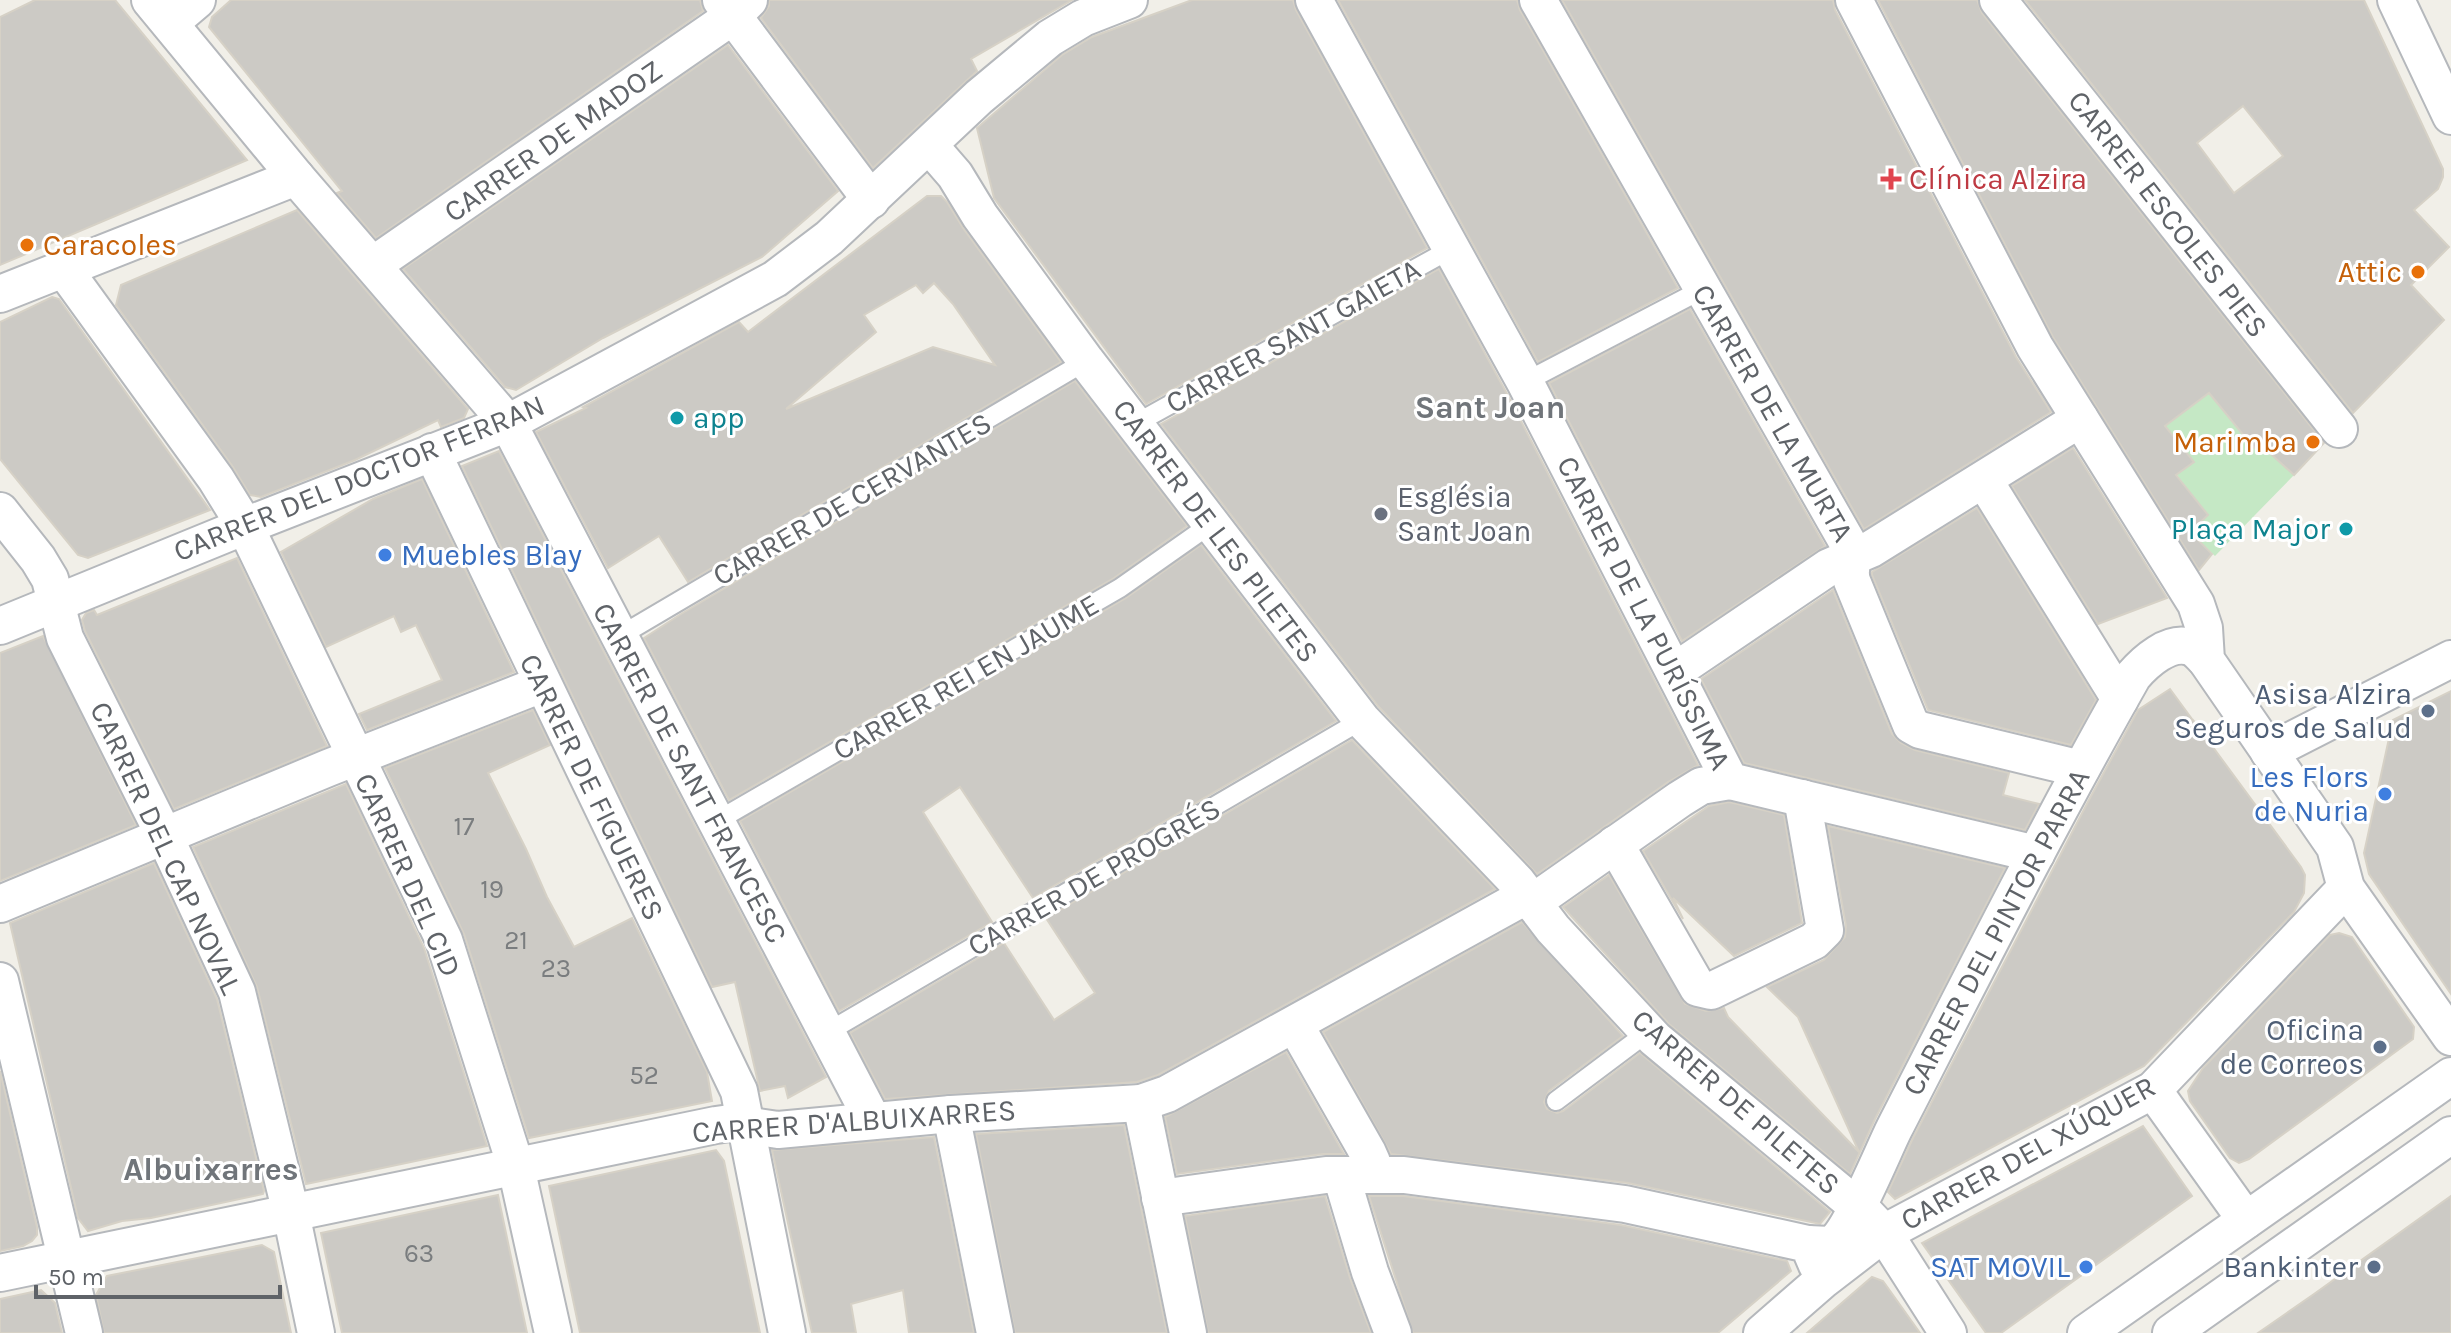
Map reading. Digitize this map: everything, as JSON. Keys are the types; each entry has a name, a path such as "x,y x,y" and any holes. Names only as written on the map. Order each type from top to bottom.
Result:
{"street":[{"path":"160,12 197,0"},
{"name":"CARRER DEL DOCTOR FERRAN","path":"0,626 508,423 775,279 829,238 971,105 1064,28 1129,0"},
{"name":"CARRER DE LA PURÍSSIMA","path":"1314,0 1525,382 1730,781 2036,854"},
{"name":"CARRER DE LA MURTA","path":"1538,0 1854,556 1849,568 1852,581 1911,725 1920,730 2081,769"},
{"name":"CARRER ESCOLES PIES","path":"1998,0 2339,429"},
{"path":"2396,0 2451,116"},
{"path":"1859,1 2035,347 2196,604 2204,628 2206,660 2335,847 2346,888 2451,1037"},
{"path":"734,5 871,200"},
{"name":"CARRER DE MADOZ","path":"373,265 734,5"},
{"name":"CARRER DE SANT FRANCESC","path":"160,12 296,177 508,423 873,1121"},
{"name":"CARRER DE LES PILETES","path":"929,145 955,175 980,216 1086,361 1362,720 1517,882 1529,900"},
{"path":"0,294 296,177"},
{"name":"CARRER DEL CID","path":"63,268 216,479 245,526 444,940 516,1167 553,1333"},
{"path":"1675,671 1829,567 1871,549 2080,419"},
{"name":"CARRER DE FIGUERES","path":"432,452 739,1091 787,1333"},
{"path":"1984,480 2120,699"},
{"name":"CARRER DEL CAP NOVAL","path":"0,511 45,570 55,590 65,638 164,835 237,992 291,1213 316,1333"},
{"name":"CARRER DEL PINTOR PARRA","path":"1808,1244 1824,1247 1836,1242 1846,1230 2036,854 2120,699 2142,665 2164,651 2178,647 2191,648 2206,660"},
{"path":"2269,752 2451,659"},
{"path":"0,904 542,684"},
{"path":"1730,781 1701,786 1615,844 1698,988 1711,991 1814,941 1825,930 1802,798"},
{"name":"CARRER D'ALBUIXARRES","path":"0,1273 716,1125 744,1124 778,1130 951,1114 1141,1103 1167,1094 1529,900 1615,844"},
{"name":"CARRER DEL XÚQUER","path":"1762,1333 1884,1233 2153,1090 2346,888"},
{"name":"CARRER DE PILETES","path":"1529,900 1648,1032 1857,1205 1884,1233 1948,1333"},
{"path":"0,981 84,1333"},
{"path":"1295,1025 1372,1162 1356,1175"},
{"path":"2086,1333 2451,1076"},
{"path":"2153,1090 2246,1220"},
{"path":"1141,1103 1188,1333"},
{"path":"951,1114 995,1333"},
{"path":"2171,1333 2451,1135"},
{"path":"1356,1175 1370,1272 1393,1333"},
{"path":"1160,1198 1356,1175 1426,1177 1625,1204 1808,1244 1823,1280"}],"lane":[{"name":"CARRER SANT GAIETA","path":"1135,424 1451,249"},
{"path":"1525,382 1703,289"},
{"name":"CARRER DE CERVANTES","path":"618,637 1086,361"},
{"name":"CARRER REI EN JAUME","path":"715,822 1120,588 1211,524"},
{"name":"CARRER DE PROGRÉS","path":"826,1033 1362,720"},
{"path":"1556,1101 1648,1032"}],"green space":[{"path":"2189,368 2254,448 2260,444 2294,475 2215,556 2190,532 2208,515 2173,470 2194,462 2165,426"}],"building":[{"path":"35,0 115,0 247,160 0,265 0,17"},
{"path":"231,0 700,0 703,11 376,238 337,193 342,191 209,27 212,17"},
{"path":"769,0 1072,0 971,59 977,71 873,168 761,18 769,6"},
{"path":"1192,0 1293,0 1427,248 1146,404 994,198 977,128 1062,55 1092,37"},
{"path":"1338,0 1517,0 1678,288 1538,362"},
{"path":"1562,0 1833,0 1835,10 2016,357 2051,412 1864,529"},
{"path":"1878,0 1977,0 1982,13 2324,443 2294,475 2260,444 2254,448 2209,393 2165,426 2194,462 2176,475 2208,515 2190,532 2212,554 2199,570 2053,337"},
{"path":"2025,0 2364,0 2443,169 2438,189 2414,210 2449,247 2411,285 2444,320 2353,413","holes":["2243,106 2283,156 2234,193 2197,143"]},
{"path":"728,45 838,191 762,257 603,338 516,390 505,387 403,269"},
{"path":"927,196 941,196 1061,362 688,582 659,536 608,568 536,432 586,408 583,407 739,322 748,332","holes":["934,283 953,304 995,365 933,347 786,409 876,332 864,315 916,285 923,293"]},
{"path":"297,210 468,409 464,418 441,427 438,420 355,460 261,497 250,495 116,305 121,285"},
{"path":"1439,269 1506,392 1698,765 1668,782 1537,874 1378,706 1161,424"},
{"path":"52,297 59,299 210,510 88,558 78,555 0,459 0,322"},
{"path":"1690,309 1825,546 1682,641 1549,383"},
{"path":"1075,381 1187,526 1114,578 729,800 644,638"},
{"path":"2073,448 2167,598 2098,624 2012,486"},
{"path":"499,451 826,1077 788,1098 785,1086 760,1091 735,982 712,987 462,466"},
{"path":"422,479 514,672 367,730 359,714 442,680 416,625 401,632 394,616 326,647 281,552 373,499"},
{"path":"1977,508 2096,700 2071,745 1928,710 1872,575 1872,572"},
{"path":"1201,545 1336,721 1033,898 960,787 923,812 992,922 839,1011 740,821 1126,598"},
{"path":"237,558 327,746 174,809 82,620 86,613 94,610 97,615"},
{"path":"1833,590 1892,734 1915,750 2009,773 2003,795 2039,804 2025,830 1744,763 1701,679"},
{"path":"43,636 136,825 0,881 0,653"},
{"path":"2170,689 2301,867 2305,875 2304,893 2294,912 2144,1066 1895,1199 1888,1192 1913,1138 2090,798 2138,710"},
{"path":"2451,691 2451,994 2369,874 2364,853 2393,720"},
{"path":"533,710 550,745 488,773 574,947 632,918 707,1072 712,1101 529,1138 464,934 385,768"},
{"path":"1352,740 1495,889 1158,1075 1137,1082 885,1099 850,1033 1004,943 1054,1020 1095,993 1046,918"},
{"path":"346,784 424,948 487,1146 306,1184 257,987 193,847"},
{"path":"1729,802 1784,815 1802,923 1734,956 1673,898 1683,919 1643,851 1709,806"},
{"path":"1828,826 2005,868 1875,1119 1850,1174 1669,1024 1563,907 1609,875 1685,1004 1706,1011 1724,1008 1728,1017 1859,1152 1798,1017 1767,987 1824,960 1845,937 1846,926"},
{"path":"154,863 217,999 264,1191 263,1194 151,1218 122,1221 88,1231 78,1218 10,923"},
{"path":"1522,922 1623,1036 1549,1091 1544,1102 1547,1109 1557,1113 1563,1111 1640,1053 1830,1212 1820,1224 1628,1183 1391,1154 1323,1032"},
{"path":"2339,933 2352,937 2414,1027 2413,1039 2249,1159 2239,1163 2230,1158 2190,1101 2188,1091 2203,1068 2330,935"},
{"path":"1286,1052 1344,1154 1323,1154 1177,1174 1165,1117"},
{"path":"0,1071 37,1235 23,1246 0,1251"},
{"path":"1124,1125 1167,1333 1015,1333 976,1134"},
{"path":"2143,1126 2192,1196 2001,1333 1986,1333 1922,1243"},
{"path":"934,1137 974,1333 909,1333 903,1290 851,1304 856,1333 812,1333 772,1150"},
{"path":"716,1150 724,1161 760,1333 580,1333 549,1186"},
{"path":"498,1195 527,1333 342,1333 321,1233"},
{"path":"1325,1196 1350,1278 1371,1333 1208,1333 1185,1216"},
{"path":"1369,1196 1403,1196 1621,1225 1787,1261 1791,1271 1718,1333 1413,1333"},
{"path":"2451,1196 2451,1333 2258,1333 2314,1294"},
{"path":"262,1245 274,1252 291,1333 104,1333 96,1295 107,1276"},
{"path":"1872,1277 1883,1281 1920,1333 1807,1333"},
{"path":"41,1290 55,1303 62,1333 0,1333 0,1299"}],"place":[{"name":"Clínica Alzira","path":"1891,179"},
{"name":"Caracoles","path":"27,245"},
{"name":"Attic","path":"2418,272"},
{"name":"app","path":"677,418"},
{"name":"Marimba","path":"2313,442"},
{"name":"Església Sant Joan","path":"1381,514"},
{"name":"Plaça Major","path":"2346,529"},
{"name":"Muebles Blay","path":"385,555"},
{"name":"Asisa Alzira Seguros de Salud","path":"2428,711"},
{"name":"Les Flors de Nuria","path":"2385,794"},
{"name":"Oficina de Correos","path":"2380,1047"},
{"name":"SAT MOVIL","path":"2086,1267"},
{"name":"Bankinter","path":"2374,1267"}],"district":[{"name":"Sant Joan","path":"1490,407"},
{"name":"Albuixarres","path":"211,1169"}]}
